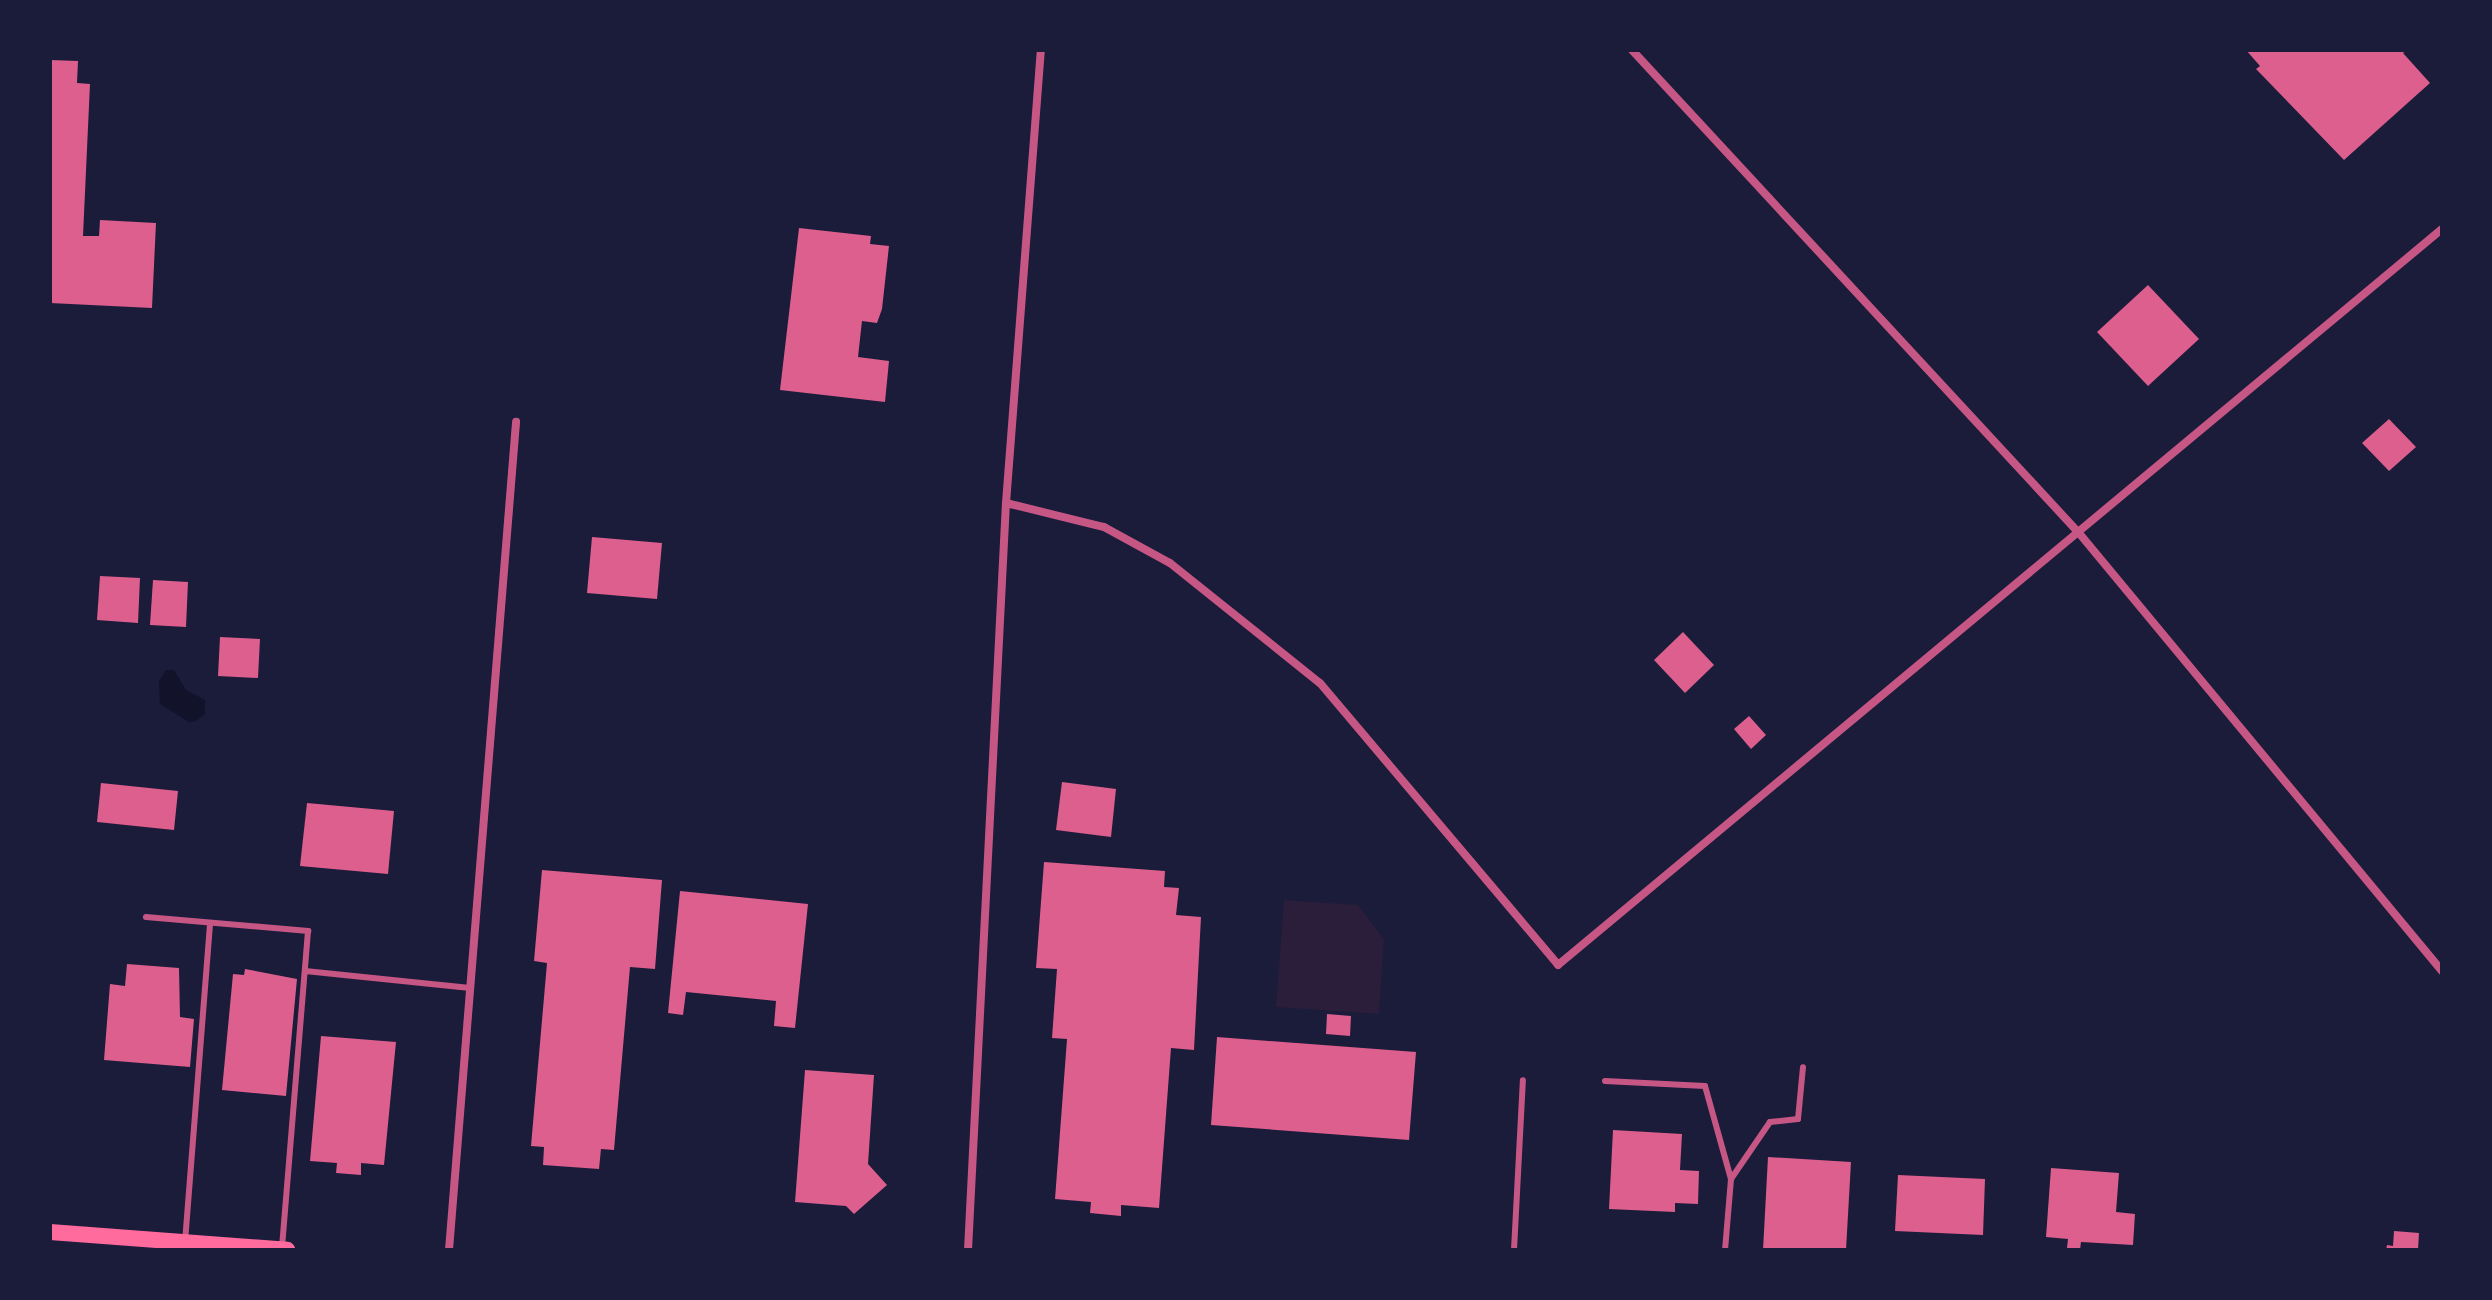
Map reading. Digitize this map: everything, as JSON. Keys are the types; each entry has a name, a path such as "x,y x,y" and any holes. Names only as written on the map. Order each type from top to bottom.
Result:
{"main road":[{"path":"50,1232 284,1250"}],"street":[{"path":"968,1250 1006,503 1041,50"},
{"path":"1632,50 2079,533 2442,971"},
{"path":"1006,503 1104,527 1170,563 1320,683 1558,965 2442,229"},
{"path":"449,1250 516,422"}],"lane":[{"path":"146,917 308,931 284,1250"},
{"path":"185,1242 210,923"},
{"path":"305,971 470,988"},
{"path":"1731,1179 1770,1122 1798,1119 1803,1067"},
{"path":"1514,1250 1523,1080"},
{"path":"1605,1081 1705,1086 1731,1179 1725,1250"}],"shaded area":[{"path":"166,670 174,670 186,690 205,700 205,714 196,721 189,722 160,704 159,681"},
{"path":"1284,900 1358,905 1384,939 1379,1014 1276,1007"}],"building":[{"path":"2246,50 2408,50 2403,53 2430,83 2344,160 2256,69 2260,66"},
{"path":"50,60 78,61 77,83 90,84 83,236 99,236 100,220 156,223 152,308 50,303"},
{"path":"799,228 871,236 870,244 889,246 882,309 877,323 862,321 858,357 889,361 885,402 780,390"},
{"path":"2148,285 2199,339 2148,386 2097,332"},
{"path":"2389,419 2416,447 2389,471 2362,443"},
{"path":"592,537 662,543 657,599 587,593"},
{"path":"100,576 140,578 138,623 97,620"},
{"path":"153,580 188,582 186,627 150,625"},
{"path":"1683,632 1714,665 1685,693 1654,660"},
{"path":"220,637 260,639 258,678 218,676"},
{"path":"1749,716 1766,735 1751,749 1734,729"},
{"path":"1062,782 1116,789 1111,837 1056,830"},
{"path":"101,783 178,791 174,830 97,822"},
{"path":"307,803 394,811 388,874 300,866"},
{"path":"1044,862 1165,871 1164,887 1179,888 1176,915 1201,917 1194,1050 1171,1048 1159,1208 1121,1205 1121,1216 1090,1213 1091,1202 1055,1199 1067,1039 1052,1038 1057,969 1036,968"},
{"path":"542,870 662,880 655,969 630,967 614,1150 601,1149 599,1169 543,1165 544,1147 531,1146 547,963 534,961"},
{"path":"680,891 808,904 795,1028 774,1026 776,1001 686,992 683,1015 668,1013"},
{"path":"127,964 179,968 180,1017 194,1019 190,1067 104,1060 110,984 125,986"},
{"path":"245,969 297,979 286,1096 222,1090 233,974 244,975"},
{"path":"1327,1014 1351,1016 1350,1036 1326,1034"},
{"path":"321,1036 396,1042 384,1165 361,1163 361,1175 336,1173 337,1163 310,1161"},
{"path":"1217,1037 1416,1052 1409,1140 1211,1125"},
{"path":"805,1070 874,1075 868,1164 887,1185 854,1214 846,1206 795,1202"},
{"path":"1613,1130 1682,1134 1680,1170 1699,1171 1698,1204 1675,1203 1675,1212 1609,1209"},
{"path":"1768,1157 1851,1162 1846,1250 1763,1250"},
{"path":"2051,1168 2119,1173 2116,1212 2135,1214 2133,1245 2081,1242 2080,1250 2067,1248 2068,1239 2046,1237"},
{"path":"1898,1175 1985,1179 1983,1235 1895,1231"},
{"path":"2394,1231 2419,1233 2418,1250 2386,1250 2387,1245 2393,1246"}]}
